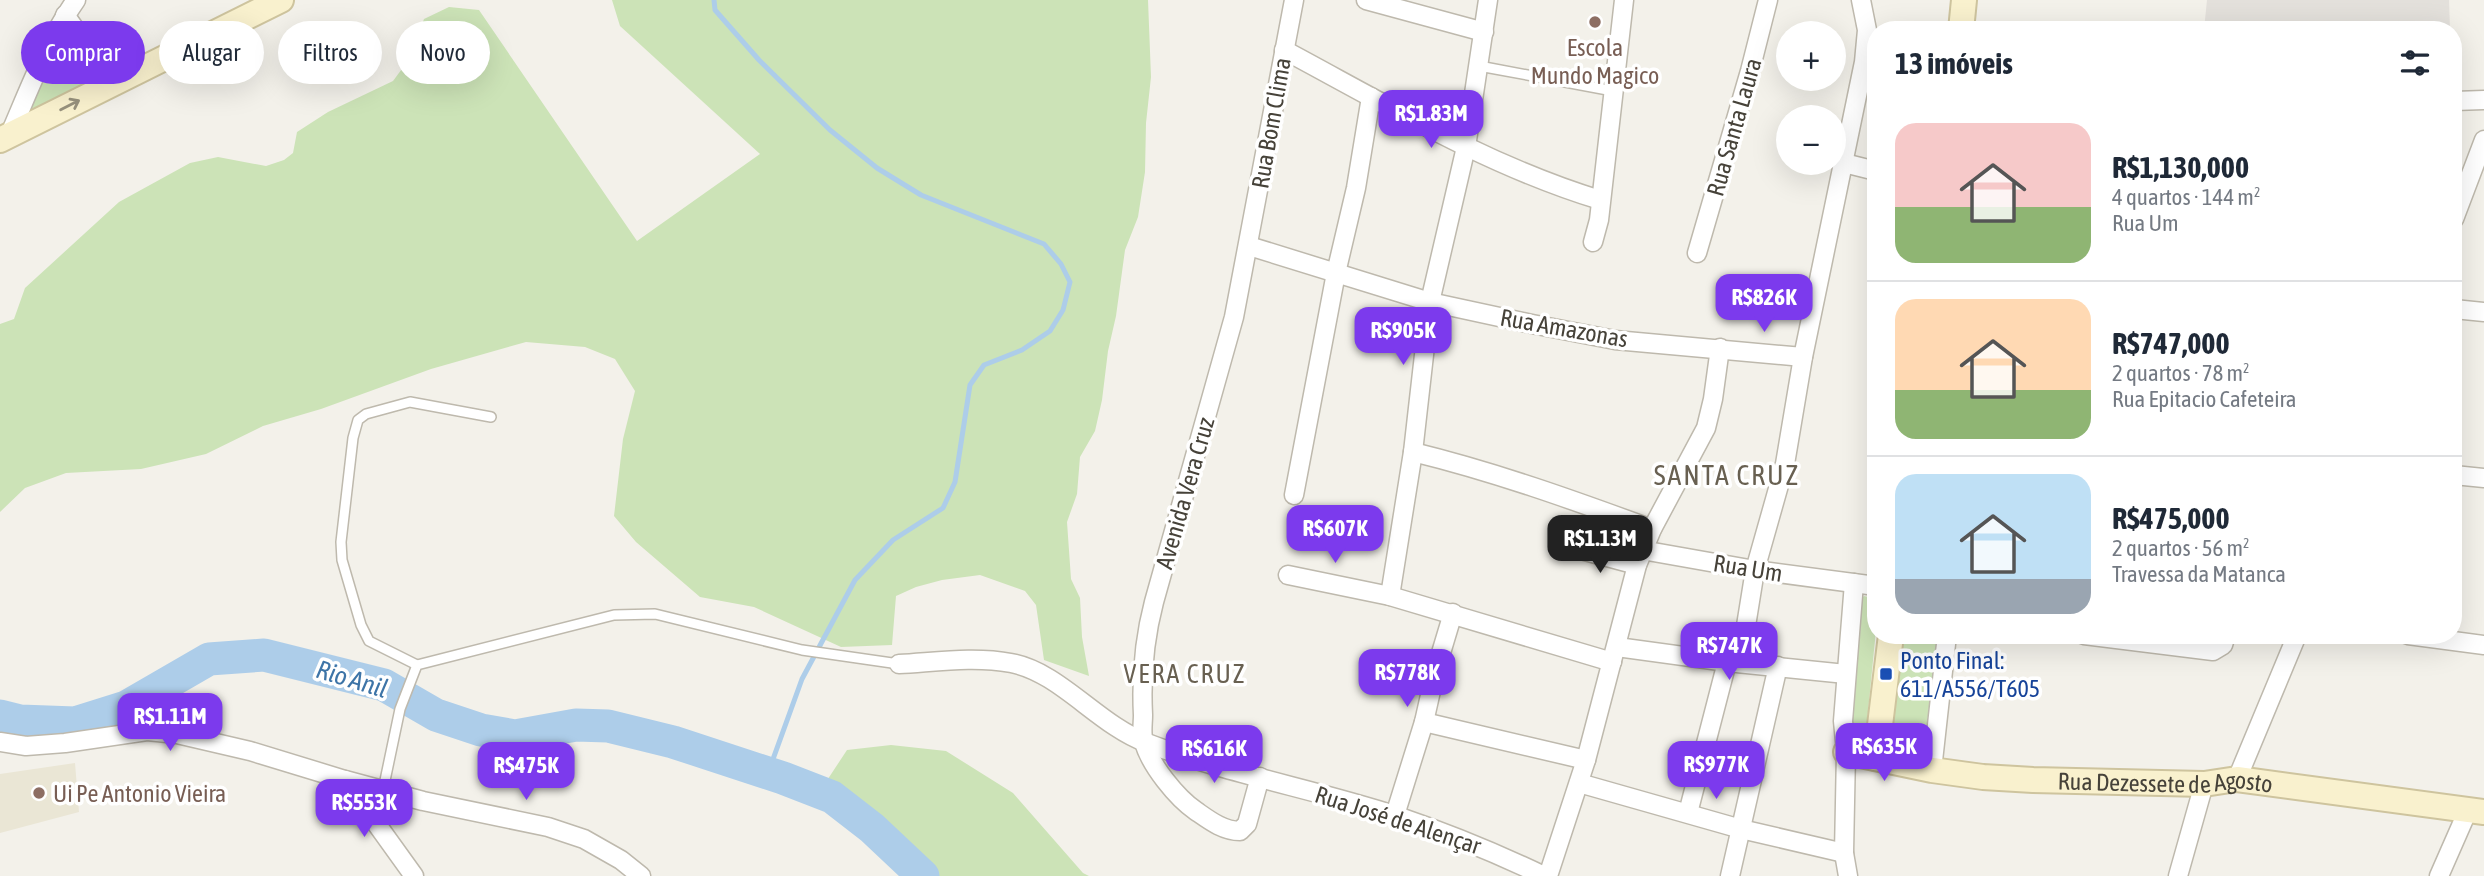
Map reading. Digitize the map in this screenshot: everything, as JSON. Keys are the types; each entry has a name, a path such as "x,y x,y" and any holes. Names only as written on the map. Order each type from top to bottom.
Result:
{"street":[{"path":"5,138 65,15 76,0"},
{"path":"145,68 281,0"},
{"name":"Rua Bom Clima","path":"1249,247 1294,0"},
{"path":"1366,0 1484,32"},
{"path":"1382,595 1413,452 1430,302 1466,147 1488,0"},
{"path":"1593,242 1599,220 1624,0"},
{"name":"Rua Santa Laura","path":"1697,253 1768,0"},
{"path":"1846,153 1864,62 1867,30 1861,0"},
{"path":"1962,21 1964,0"},
{"path":"65,15 69,21"},
{"path":"1284,50 1466,147 1551,184 1601,200"},
{"path":"5,138 112,84"},
{"path":"1294,495 1336,273 1356,188 1371,97"},
{"path":"2462,101 2484,100"},
{"path":"2462,198 2484,140"},
{"path":"1846,164 1867,169"},
{"path":"1688,813 1734,663 1755,569 1785,464 1803,358 1841,175"},
{"name":"Rua Amazonas","path":"1249,247 1430,302 1615,340 1803,358"},
{"name":"Avenida Vera Cruz","path":"1144,742 1143,661 1146,631 1234,317 1249,247"},
{"path":"2462,310 2484,312"},
{"path":"1546,876 1586,760 1639,557 1706,428 1720,348"},
{"path":"1413,452 1523,482 1652,529"},
{"path":"2462,476 2484,478"},
{"name":"Rua Um","path":"1574,548 1867,585"},
{"path":"1288,575 1382,595 1614,655 1778,666 1846,674"},
{"path":"1848,876 1844,853 1846,752 1843,721 1854,583"},
{"path":"1395,816 1424,722 1434,673 1452,613"},
{"path":"2462,642 2484,645"},
{"path":"1876,758 1890,644"},
{"path":"1932,770 1946,644"},
{"path":"2157,644 2213,651 2220,644"},
{"path":"2237,779 2293,644"},
{"name":"Rua José de Alençar","path":"899,664 969,659 1010,663 1039,671 1102,719 1144,742 1203,762 1395,816 1483,847 1546,876"},
{"path":"1730,876 1778,666"},
{"path":"1424,722 1586,760"},
{"path":"0,742 26,746 147,731 177,734 250,751 423,801 548,827 584,839 621,860 641,876"},
{"path":"1144,742 1170,786 1189,807 1233,831 1240,831 1247,824 1260,777"},
{"name":"Rua Dezessete de Agosto","path":"1846,752 1932,770 2033,780 2204,784 2237,779 2476,811"},
{"path":"345,780 414,876"},
{"path":"1579,783 1741,829 1844,853"},
{"path":"2178,876 2204,784"},
{"path":"2439,876 2476,811"}],"lane":[{"path":"1479,66 1613,91"},
{"path":"491,417 410,402 366,414 358,420 341,542 341,560 361,625 369,641 417,665 614,615 655,614 831,656 899,664"},
{"path":"383,790 400,709 417,665"}],"shaded area":[{"path":"2207,0 2449,0 2450,21 2205,21"},
{"name":"Ui Pe Antonio Vieira","path":"75,763 79,812 0,833 0,774"}],"green space":[{"path":"612,0 1148,0 1151,77 1145,172 1138,217 1125,250 1102,400 1095,431 1080,457 1077,494 1067,522 1071,579 1080,598 1082,637 1089,676 1044,660 1036,605 1025,591 980,575 942,580 896,596 892,645 841,647 754,607 700,597 636,542 614,516 623,439 635,391 615,359 585,347 526,342 431,369 321,409 263,426 206,454 141,469 66,473 25,488 0,512 0,324 14,319 25,288 119,202 190,163 218,157 266,166 284,160 293,153 297,132 328,112 393,81 396,77 396,84 490,84 490,26 637,241 760,154 620,26"},
{"path":"449,7 479,10 487,21 423,21"},
{"path":"42,84 95,84 26,117"},
{"path":"1867,597 1867,644 1875,644 1866,732 1861,734 1850,733 1859,601"},
{"path":"1900,644 1937,644 1923,756 1888,744"},
{"path":"891,745 946,751 1013,793 1083,873 1089,876 900,876 834,812 820,791 847,750"}],"waterway":[{"path":"714,0 715,10 759,60 830,130 877,168 921,195 1044,244 1061,264 1070,282 1063,310 1050,331 1022,350 984,365 970,385 955,482 943,508 893,540 855,580 802,679 768,773"},
{"name":"Rio Anil","path":"0,716 20,721 75,723 126,707 209,659 264,655 384,685 436,715 481,730 515,736 576,725 608,726 673,742 783,778 832,797 872,828 923,876"}],"place":[{"name":"Escola Mundo Magico","path":"1595,22"},
{"name":"Ponto Final: 611/A556/T605","path":"1886,674"},
{"name":"Ui Pe Antonio Vieira","path":"39,793"}],"district":[{"name":"SANTA CRUZ","path":"1727,475"},
{"name":"VERA CRUZ","path":"1185,674"}]}
